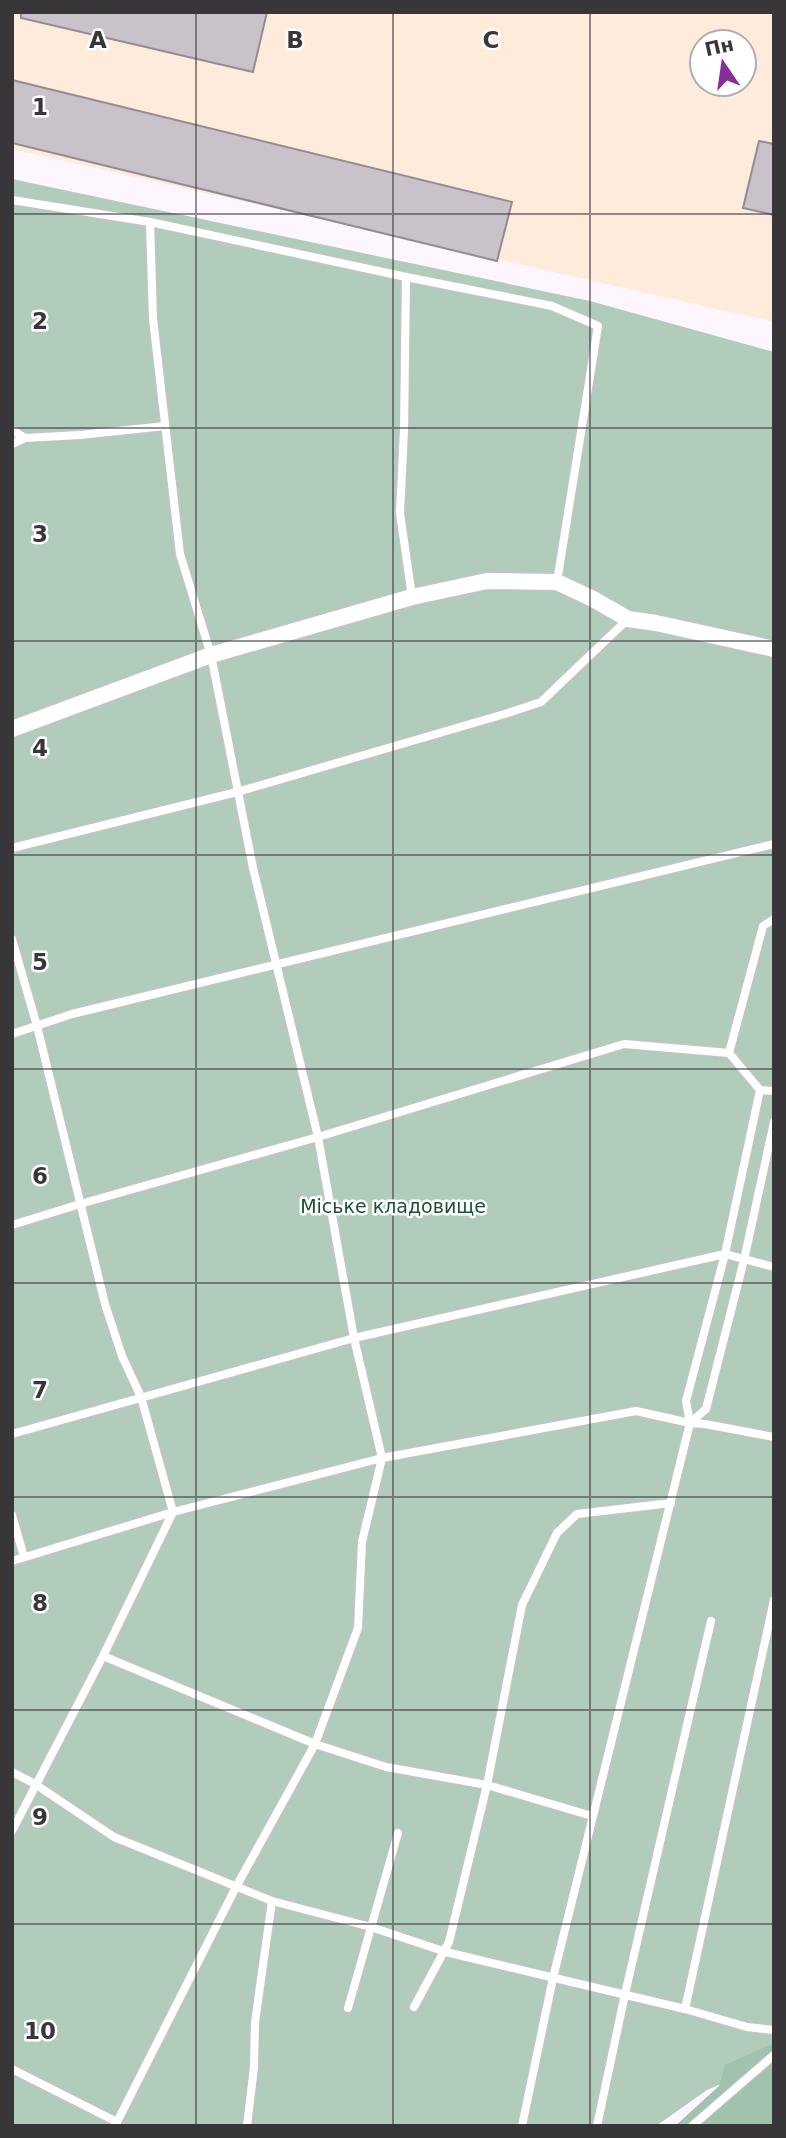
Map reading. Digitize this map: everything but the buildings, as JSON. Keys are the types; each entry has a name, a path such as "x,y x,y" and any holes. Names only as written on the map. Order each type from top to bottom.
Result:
{"street":[{"path":"12,729 211,655 412,597 487,581 557,582 628,619 774,649"}],"lane":[{"path":"12,200 150,222 552,306 598,326 557,582"},
{"path":"12,2069 116,2124 236,1887 315,1744 358,1628 362,1542 382,1458 354,1338 318,1137 253,868 211,655 180,554 153,319 150,222"},
{"path":"406,277 400,513 412,597"},
{"path":"12,444 25,438 165,426"},
{"path":"12,430 25,438"},
{"path":"12,848 237,792 541,702 628,619"},
{"path":"12,1034 72,1014 774,844"},
{"path":"729,1053 763,926 774,919"},
{"path":"12,939 37,1026 105,1304 122,1356 141,1397 173,1512 103,1656 12,1831"},
{"path":"12,1225 318,1137 624,1044 729,1053 760,1090 774,1091"},
{"path":"522,2126 553,1978 690,1423 686,1401 725,1254 760,1090"},
{"path":"690,1423 706,1409 744,1260 774,1122"},
{"path":"12,1434 354,1338 725,1254 774,1266"},
{"path":"12,1561 173,1512 382,1458 636,1411 774,1437"},
{"path":"414,2007 446,1952 487,1785 522,1605 557,1533 577,1514 671,1503"},
{"path":"12,1515 24,1558"},
{"path":"685,2009 774,1600"},
{"path":"597,2126 711,1621"},
{"path":"103,1656 315,1744 386,1767 487,1785 592,1816"},
{"path":"12,1772 35,1784 114,1837 272,1902 371,1927 446,1952 625,1994 747,2027 774,2030"},
{"path":"348,2008 398,1833"},
{"path":"247,2126 254,2067 255,2022 272,1902"},
{"path":"692,2126 774,2055"}],"shaded area":[{"path":"12,12 774,12 774,322 12,149"}],"green space":[{"name":"Міське кладовище","path":"12,179 590,301 774,352 774,2061 707,2090 656,2126 12,2126"},
{"path":"774,2043 774,2126 675,2126 719,2086 725,2065"}]}
